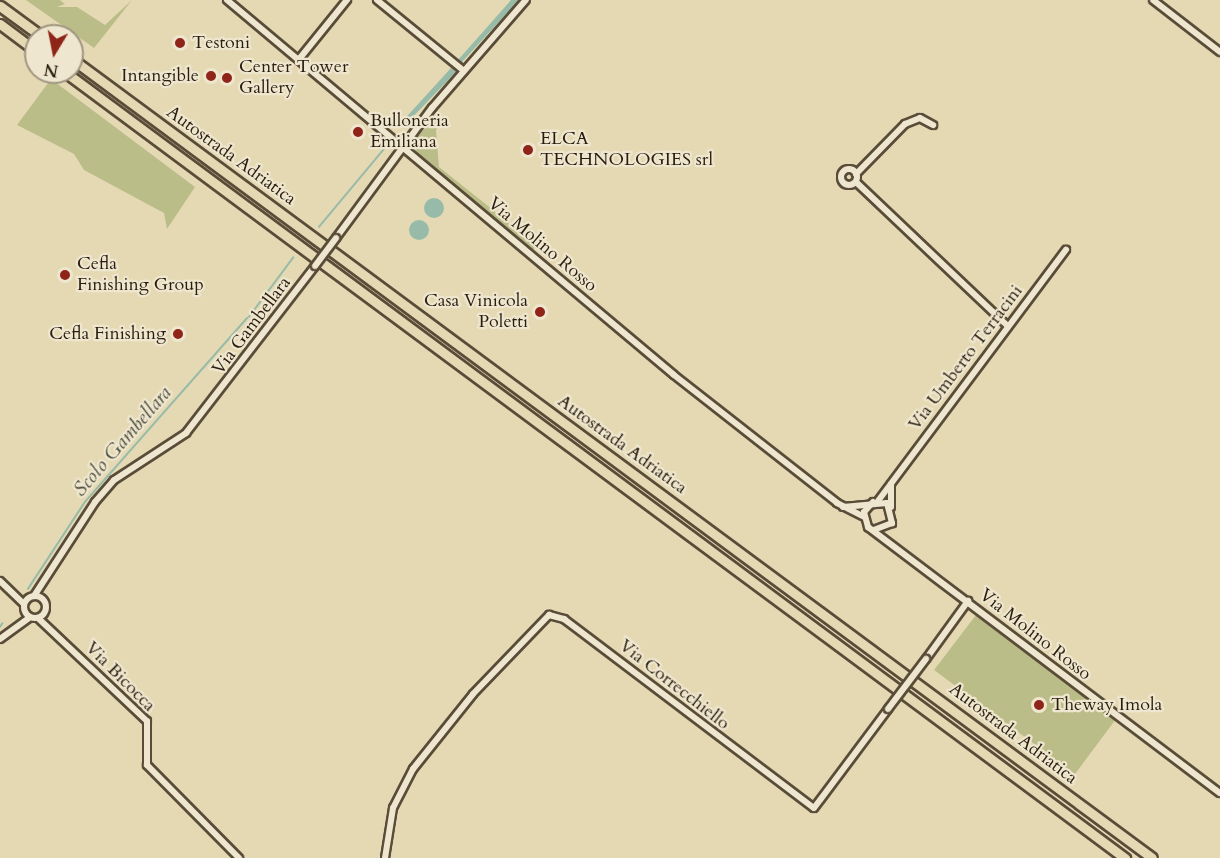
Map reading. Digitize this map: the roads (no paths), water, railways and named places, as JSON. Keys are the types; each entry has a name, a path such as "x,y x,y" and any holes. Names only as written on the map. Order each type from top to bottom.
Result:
{"highway":[{"path":"0,6 25,24"},
{"path":"0,24 24,42"},
{"name":"Autostrada Adriatica","path":"84,68 1152,858"},
{"name":"Autostrada Adriatica","path":"81,84 1125,858"}],"street":[{"name":"Via Molino Rosso","path":"227,0 300,58 681,381 843,507 864,517"},
{"path":"300,58 347,0"},
{"path":"377,0 464,71"},
{"name":"Via Gambellara","path":"31,596 47,577 94,502 125,472 186,433 315,266 403,147 464,71 526,0"},
{"path":"1153,0 1220,52"},
{"path":"855,182 856,174 905,124 920,118 933,125"},
{"path":"855,182 846,185 840,176 848,169 856,174"},
{"path":"855,182 1008,326"},
{"name":"Via Umberto Terracini","path":"864,517 1066,250"},
{"path":"890,543 891,484"},
{"path":"843,507 876,501 891,507"},
{"path":"864,517 872,530 891,525"},
{"name":"Via Molino Rosso","path":"872,530 1220,793"},
{"name":"Via Gambellara","path":"43,599 47,577"},
{"path":"0,581 19,596 24,608 34,617"},
{"path":"16,624 44,613 43,599 19,596"},
{"path":"0,639 16,624 31,596"},
{"name":"Via Correcchiello","path":"385,858 393,808 413,770 473,694 549,615 564,619 814,808 968,601"},
{"name":"Via Bicocca","path":"44,613 52,629"},
{"name":"Via Bicocca","path":"34,617 52,629 147,721 147,765 239,858"}],"waterway":[{"name":"Scolo Gambellara","path":"319,227 389,143"},
{"name":"Scolo Gambellara","path":"249,317 293,258"},
{"name":"Scolo Gambellara","path":"28,589 85,502 247,318"}],"place":[{"name":"Testoni","path":"180,43"},
{"name":"Intangible","path":"211,76"},
{"name":"Center Tower Gallery","path":"227,78"},
{"name":"Bulloneria Emiliana","path":"358,132"},
{"name":"ELCA TECHNOLOGIES srl","path":"528,150"},
{"name":"Cefla Finishing Group","path":"65,275"},
{"name":"Casa Vinicola Poletti","path":"540,312"},
{"name":"Cefla Finishing","path":"178,334"},
{"name":"Theway Imola","path":"1039,705"}]}
